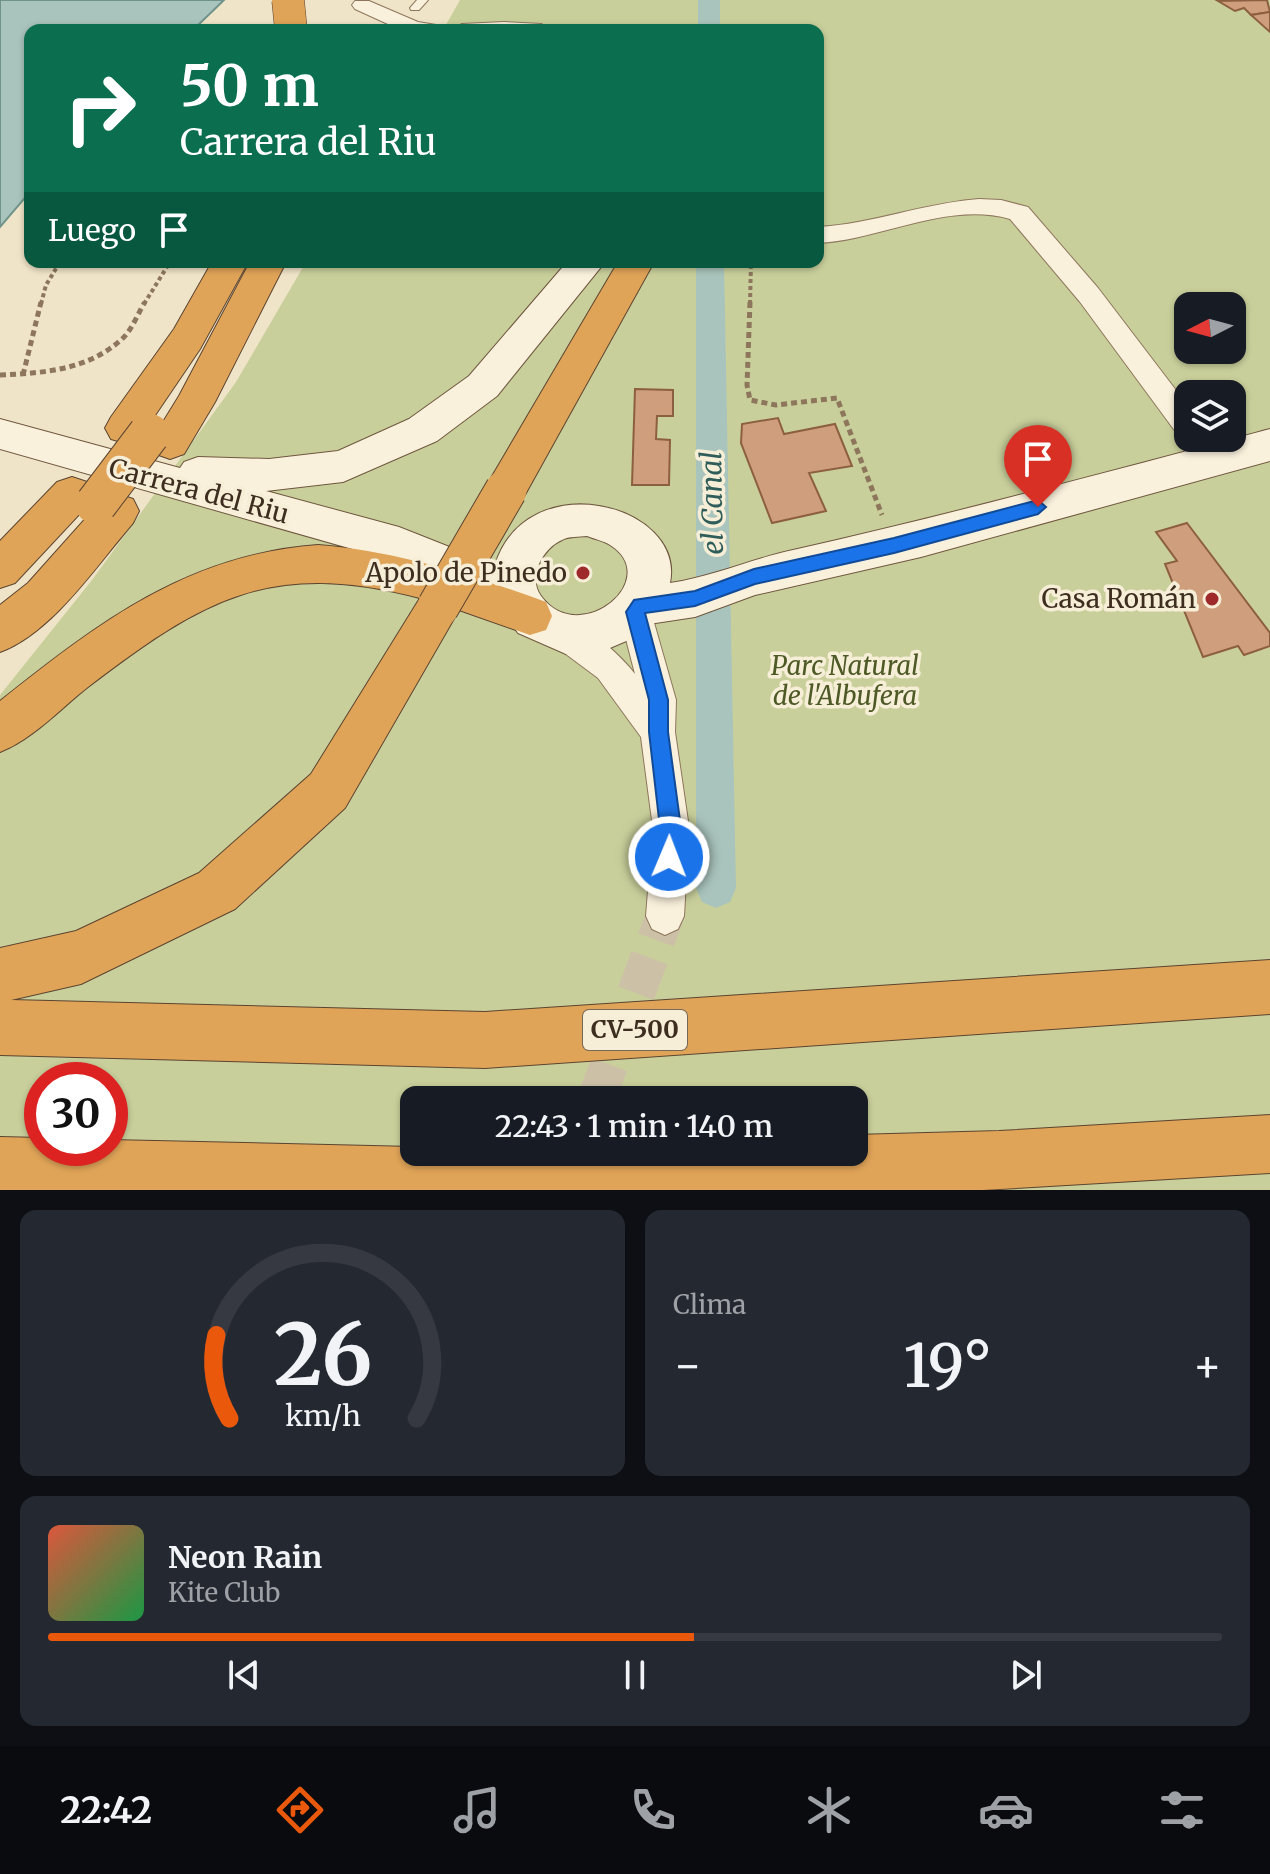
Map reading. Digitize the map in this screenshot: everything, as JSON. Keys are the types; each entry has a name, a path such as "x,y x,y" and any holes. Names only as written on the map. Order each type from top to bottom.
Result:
{"highway":[{"path":"288,0 290,24"},
{"path":"148,435 187,339 227,268"},
{"path":"0,630 44,596 103,495 194,368 245,268"},
{"path":"148,435 196,402 265,268"},
{"path":"0,975 81,957 217,891 328,791 438,607 633,268"},
{"path":"0,570 103,495"},
{"path":"0,730 123,636 174,605 222,582 272,566 315,562 372,569 431,581 536,614"},
{"name":"CV-500","path":"0,1027 485,1040 1270,987"},
{"path":"0,1167 456,1178 999,1160 1270,1144"},
{"path":"919,1190 999,1160"}],"street":[{"path":"366,1 404,24"},
{"path":"824,235 970,206 1003,206 1019,213 1089,295 1174,408"},
{"path":"196,402 226,369 279,268"},
{"path":"103,495 343,466 423,430 483,386 582,268"},
{"name":"Carrera del Riu","path":"0,434 103,495 399,545 530,540"},
{"path":"1246,446 1270,445"},
{"path":"536,614 583,635 604,632 621,624 638,609 695,586 754,577 894,546 1195,452"},
{"path":"658,732 610,667 536,614 515,565 530,540 547,528 566,520 588,519 621,528 641,547 648,559 650,583 638,609 659,700 658,732 671,828 665,916"},
{"name":"Carrera del Riu","path":"399,545 536,614"},
{"path":"648,559 695,586"}],"path":[{"path":"23,375 33,352 49,273 54,268"},
{"path":"0,375 23,375 78,365 123,338 167,268"},
{"path":"751,268 747,385 750,400 776,405 837,398 894,546"}],"green space":[{"name":"Parc Natural de l'Albufera","path":"460,0 1270,0 1270,1190 0,1190 0,695 92,580 236,382 302,268 824,268 824,24 446,24"}],"water":[{"path":"0,0 224,0 199,24 24,24 24,199 0,227"}],"building":[{"path":"1267,0 1270,12 1251,15 1244,8 1235,11 1218,1"},
{"path":"1270,12 1270,32 1251,15"},
{"path":"635,389 673,390 673,416 657,416 656,439 670,440 669,485 632,485"},
{"path":"778,418 784,434 835,424 852,466 809,473 826,511 772,523 741,443 742,424"},
{"name":"Casa Román","path":"1187,523 1270,633 1270,646 1244,655 1238,646 1203,657 1165,564 1177,561 1156,532"}],"waterway":[{"name":"el Canal","path":"709,0 709,24"},
{"name":"el Canal","path":"710,268 716,888"}],"tunnel":[{"path":"601,1086 665,916"}],"place":[{"name":"Apolo de Pinedo","path":"583,573"},
{"name":"Casa Román","path":"1212,599"}],"route":[{"path":"669,857 671,828 658,732 659,700 635,612 640,606 695,598 754,577 894,546 1038,507"}]}
